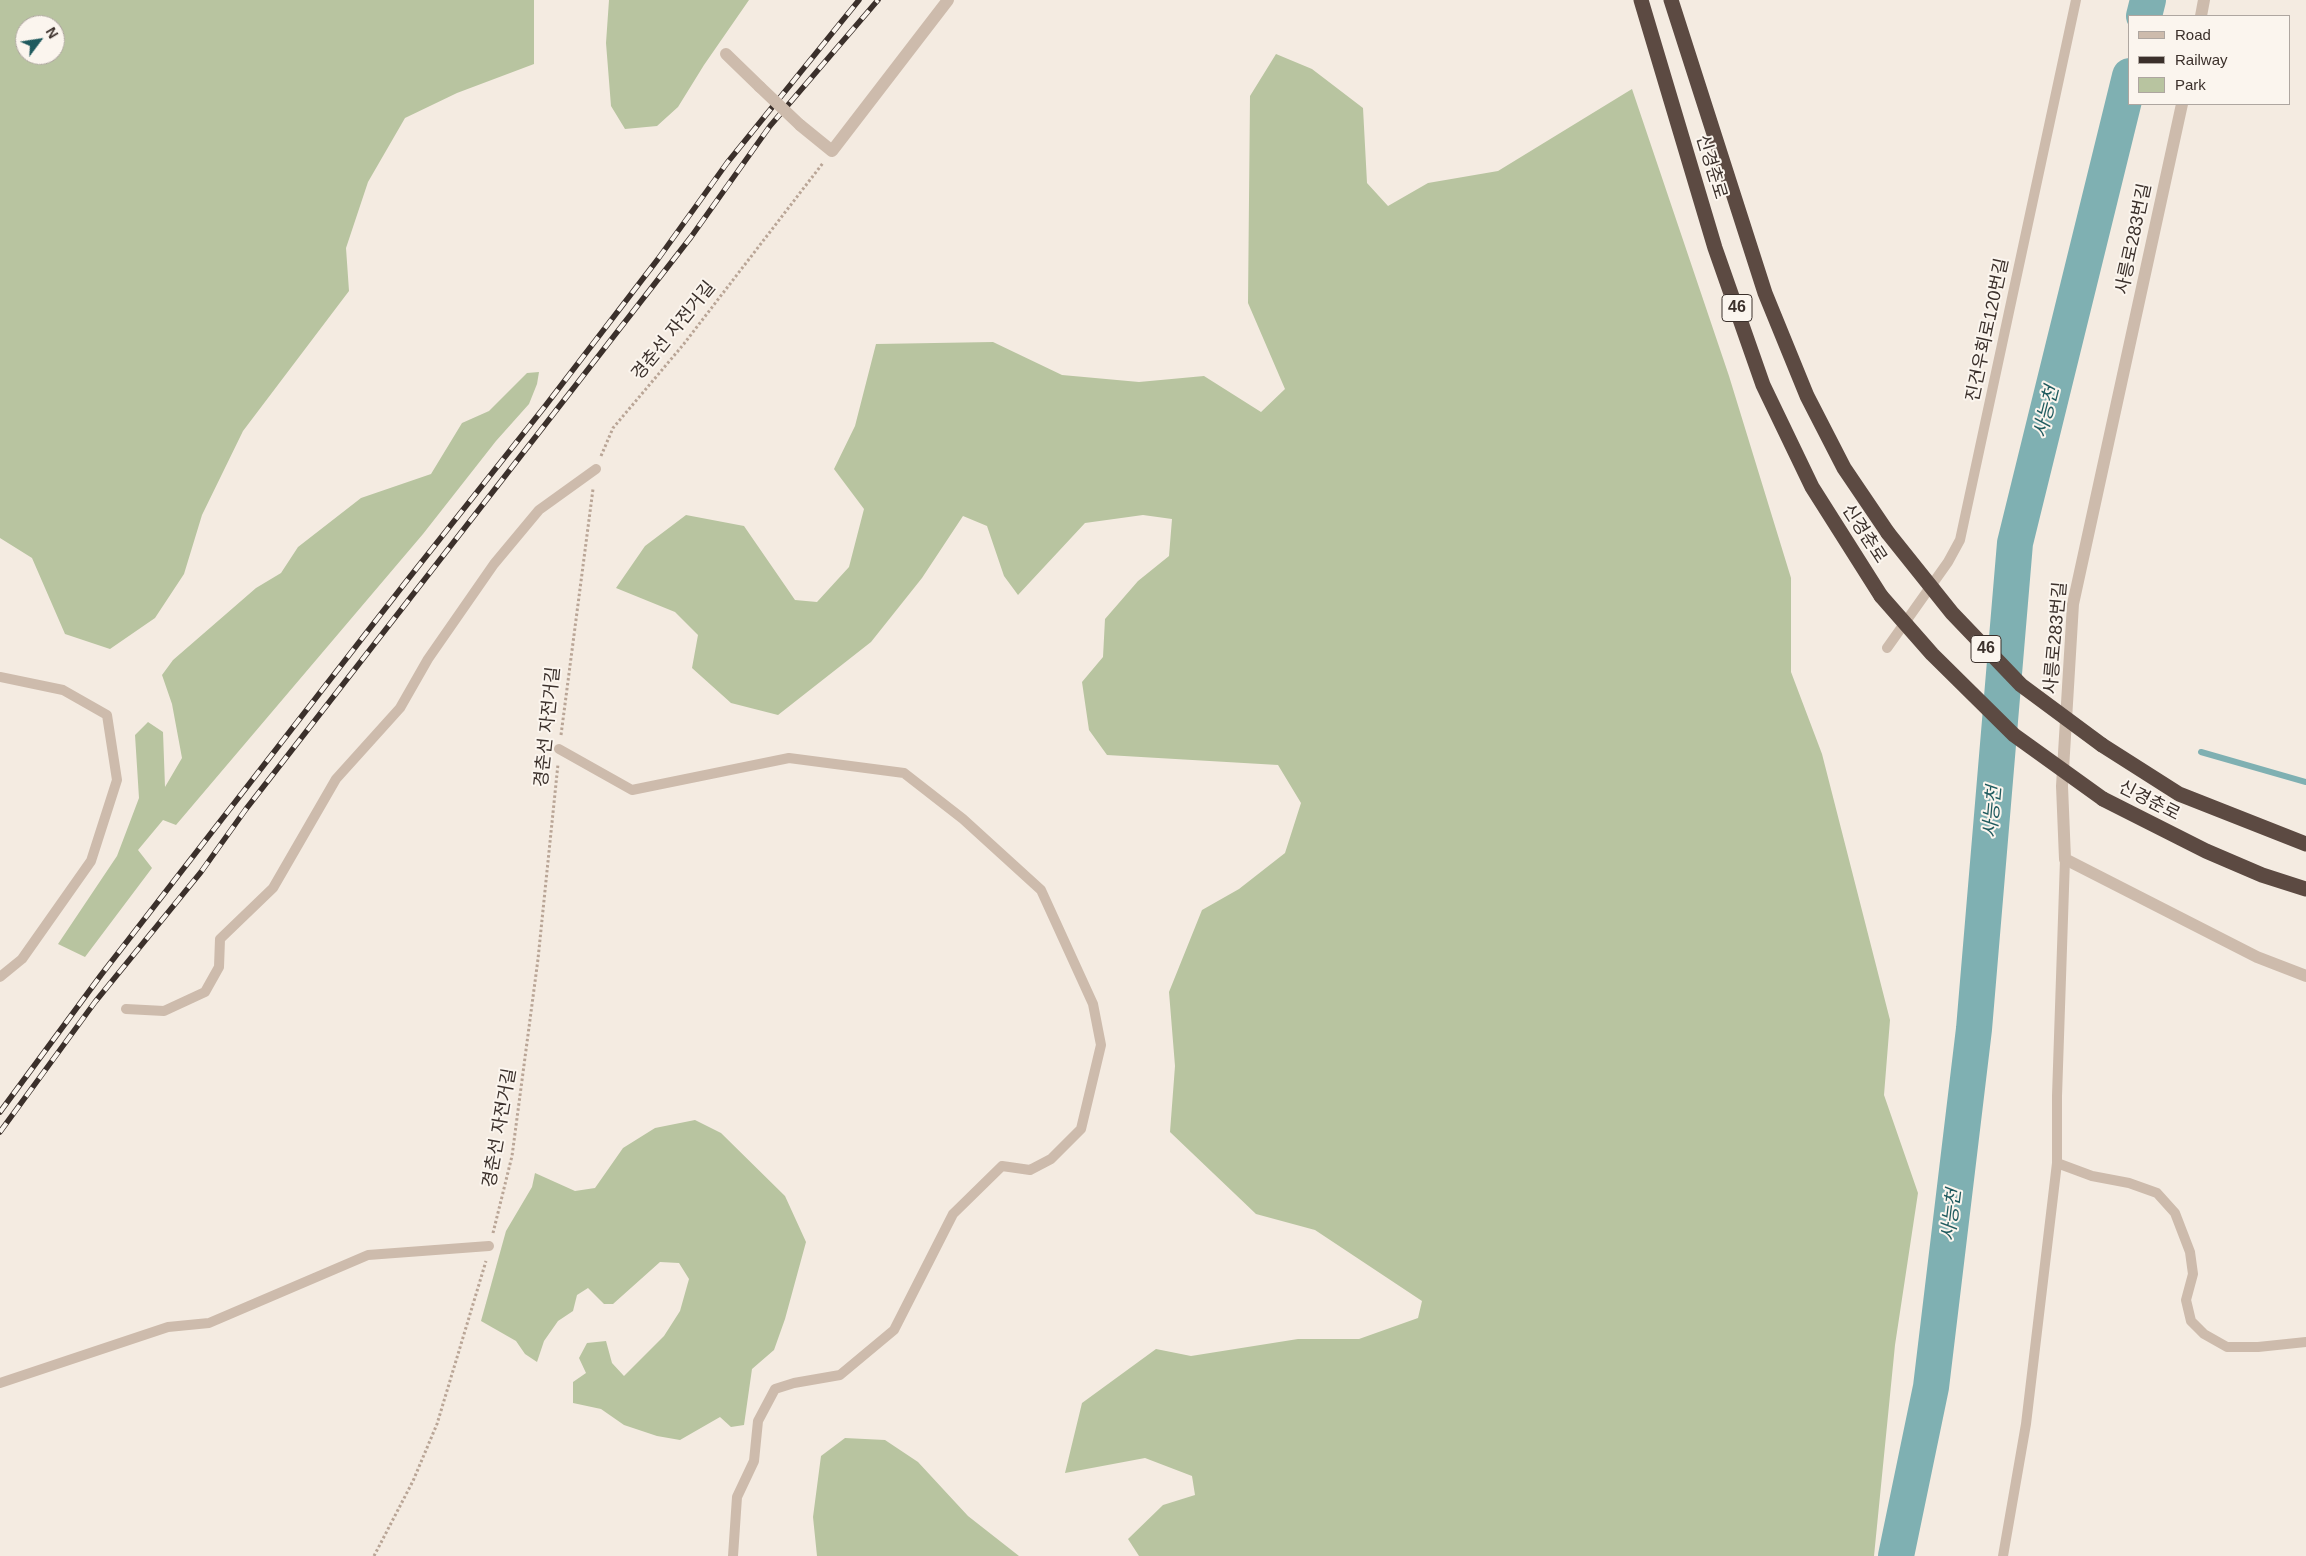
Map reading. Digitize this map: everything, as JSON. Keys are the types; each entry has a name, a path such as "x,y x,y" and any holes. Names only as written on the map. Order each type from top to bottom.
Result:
{"highway":[{"name":"신경춘로","path":"1640,0 1716,248 1763,385 1812,487 1881,596 1932,654 2014,735 2103,799 2206,851 2262,875 2306,889"},
{"name":"신경춘로","path":"1671,0 1765,293 1807,396 1844,468 1888,533 1952,613 2021,685 2102,745 2179,794 2306,844"}],"street":[{"path":"726,54 800,125 832,151 948,0"},
{"path":"2201,15 2204,0"},
{"name":"사릉로283번길","path":"2065,859 2062,786 2073,604 2182,105"},
{"path":"2065,859 2257,957 2306,976"}],"lane":[{"name":"진건우회로120번길","path":"1888,648 1948,562 1960,540 2076,0"},
{"path":"126,1009 164,1011 205,992 219,967 220,939 273,888 336,779 400,708 428,659 494,564 539,510 596,469"},
{"path":"0,677 64,690 107,715 117,780 91,861 22,959 0,977"},
{"path":"559,749 632,790 789,758 904,773 963,819 1041,890 1093,1004 1102,1045 1081,1129 1051,1158 1030,1170 1002,1166 953,1214 894,1330 840,1375 794,1383 775,1389 758,1421 754,1461 737,1497 733,1556"},
{"path":"2003,1556 2026,1424 2057,1163 2057,1087 2065,859"},
{"path":"2057,1163 2092,1176 2129,1183 2158,1193 2175,1213 2190,1252 2194,1274 2186,1300 2191,1321 2204,1334 2227,1347 2258,1348 2306,1342"},
{"path":"0,1383 168,1327 209,1323 368,1255 489,1246"}],"path":[{"name":"경춘선 자전거길","path":"374,1556 413,1481 437,1424 489,1246 512,1156 538,959 566,684 596,469 613,428 683,345 832,151"}],"green space":[{"path":"0,0 534,0 534,64 457,93 405,118 368,182 346,248 349,291 243,431 202,515 184,574 155,618 110,649 65,634 32,558 0,538"},
{"path":"609,0 749,0 704,65 678,107 657,126 625,129 611,106 606,43"},
{"path":"1276,54 1312,69 1363,108 1367,183 1388,206 1428,183 1498,171 1632,89 1729,376 1791,578 1791,672 1822,754 1890,1020 1884,1095 1918,1193 1895,1345 1874,1556 1139,1556 1128,1539 1163,1505 1195,1495 1192,1476 1145,1458 1065,1473 1082,1403 1156,1349 1191,1356 1298,1339 1359,1339 1418,1318 1422,1301 1315,1230 1256,1214 1170,1132 1175,1066 1169,992 1202,910 1239,889 1285,853 1301,803 1278,765 1107,755 1089,730 1082,682 1103,657 1105,619 1138,581 1169,556 1172,519 1143,515 1085,523 1018,595 1004,576 987,526 963,516 922,578 871,642 778,715 731,703 692,668 698,635 675,612 616,588 645,546 686,515 744,526 795,600 817,602 849,567 864,509 834,469 855,426 876,344 993,342 1062,375 1139,382 1204,376 1261,412 1285,389 1248,303 1250,96"},
{"path":"539,372 537,384 529,404 496,441 423,534 176,825 163,820 138,850 152,868 85,957 58,944 117,856 139,798 135,735 148,722 163,732 165,787 182,758 172,704 162,675 173,660 256,588 281,573 298,547 361,498 431,474 462,423 489,411 527,373"},
{"path":"695,1120 721,1133 785,1196 806,1242 785,1319 774,1350 752,1369 744,1425 731,1427 720,1417 680,1440 657,1436 624,1425 601,1409 573,1403 573,1382 586,1373 579,1358 587,1343 606,1341 612,1363 624,1376 664,1336 680,1311 689,1279 679,1263 660,1262 613,1304 604,1304 588,1288 577,1295 573,1311 558,1321 544,1341 537,1362 525,1354 516,1341 481,1321 506,1231 532,1187 535,1173 575,1191 595,1188 623,1148 655,1128"},
{"path":"845,1438 885,1440 918,1462 968,1516 1019,1556 817,1556 813,1517 821,1456"}],"waterway":[{"name":"사능천","path":"2144,15 2148,0"},
{"name":"사능천","path":"1896,1556 1931,1387 1974,1029 2015,543 2128,84"},
{"path":"2201,752 2306,782"}],"railway":[{"path":"0,1112 101,975 658,259 727,163 859,0"},
{"path":"0,1132 95,1002 201,872 246,809 691,237 770,126 878,0"}]}
